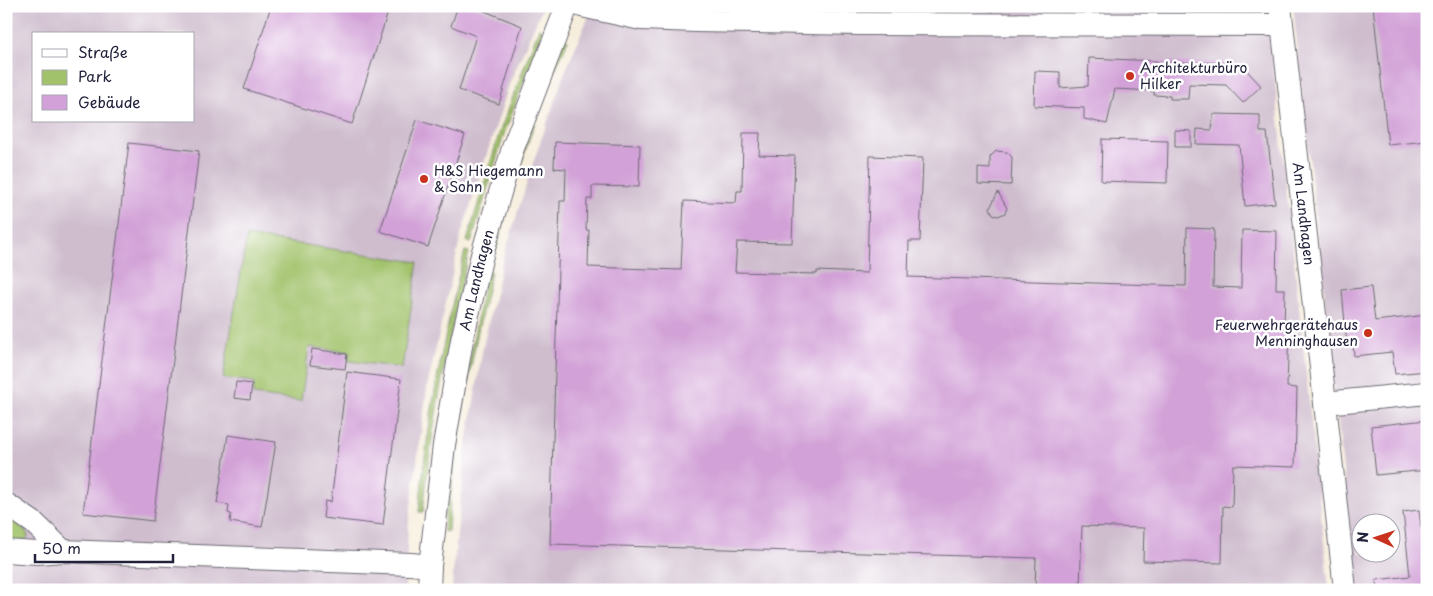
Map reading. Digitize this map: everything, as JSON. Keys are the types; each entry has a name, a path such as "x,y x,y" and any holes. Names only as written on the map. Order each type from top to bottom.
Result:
{"street":[{"name":"Am Landhagen","path":"429,590 444,445 462,340 482,255 512,148 567,6"},
{"name":"Am Landhagen","path":"582,6 641,19 696,22 860,24 1280,16 1325,403 1344,590"},
{"path":"1325,403 1427,393"},
{"path":"6,504 34,523 63,551"},
{"path":"6,551 38,553 63,551 430,566"}],"shaded area":[{"path":"6,6 543,6 510,82 461,235 427,388 408,529 405,590 6,590"},
{"path":"593,6 1267,6 1329,590 452,590 466,449 483,347 502,262 535,157 565,72"},
{"path":"1293,6 1427,6 1427,590 1356,590 1353,564 1400,564 1400,514 1350,514 1350,534"}],"green space":[{"path":"539,28 543,31 504,134 471,243 467,241 500,131"},
{"path":"563,37 568,40 528,143 496,250 492,248 502,211"},
{"path":"247,236 418,262 402,368 349,361 349,352 309,347 301,401 253,395 254,382 223,378"},
{"path":"465,251 469,252 442,381 431,446 423,512 419,512 426,446 437,381"},
{"path":"486,270 491,272 463,409 448,531 444,532 447,485"},
{"path":"6,515 26,532 28,535 26,540 6,541"}],"building":[{"path":"271,6 390,6 352,124 244,89"},
{"path":"458,6 472,6 522,26 499,104 459,90 476,36 451,26"},
{"path":"1373,6 1427,6 1427,141 1388,145"},
{"path":"1089,58 1156,62 1240,63 1261,86 1243,103 1226,85 1189,84 1188,99 1170,99 1170,96 1154,95 1154,91 1115,89 1107,124 1084,119 1084,108 1034,106 1035,71 1060,72 1060,88 1088,86"},
{"path":"1213,114 1260,115 1260,132 1267,132 1275,203 1245,206 1239,145 1196,144 1197,129 1212,130"},
{"name":"H&S Hiegemann & Sohn","path":"417,120 465,135 428,247 380,231"},
{"path":"1175,130 1191,131 1191,147 1175,147"},
{"path":"743,133 760,133 759,155 795,156 792,243 737,242 735,272 817,274 817,271 867,273 870,156 923,158 920,241 909,241 908,277 1186,286 1187,228 1214,229 1213,287 1241,288 1242,230 1277,231 1276,289 1285,289 1284,328 1289,328 1287,387 1297,388 1295,467 1233,465 1232,507 1223,506 1222,563 1143,561 1144,528 1082,526 1080,590 1035,590 1036,558 550,544 560,201 565,201 566,169 554,168 555,142 640,145 639,187 592,186 592,199 587,199 586,230 589,230 588,267 681,270 684,201 736,203 737,191 742,191"},
{"path":"1102,139 1168,141 1167,183 1101,181"},
{"path":"129,143 199,151 153,521 83,513"},
{"path":"996,151 1007,152 1012,157 1011,185 978,184 978,168 990,169 990,157"},
{"path":"998,192 1007,208 1005,213 998,216 993,214 990,208"},
{"path":"1371,287 1375,321 1427,315 1427,371 1395,374 1392,352 1354,356 1353,345 1347,346 1342,290"},
{"path":"312,349 347,354 345,369 310,365"},
{"path":"347,372 401,379 383,525 323,518 325,501 331,502"},
{"path":"236,382 252,384 250,400 234,398"},
{"path":"1427,420 1427,470 1376,475 1371,426"},
{"path":"228,435 276,442 262,527 230,522 229,505 217,503"},
{"path":"1419,510 1421,527 1427,527 1427,590 1377,590 1376,580 1410,576 1403,512"}],"place":[{"name":"Architekturbüro Hilker","path":"1130,76"},
{"name":"H&S Hiegemann & Sohn","path":"424,179"},
{"name":"Feuerwehrgerätehaus Menninghausen","path":"1368,333"}]}
